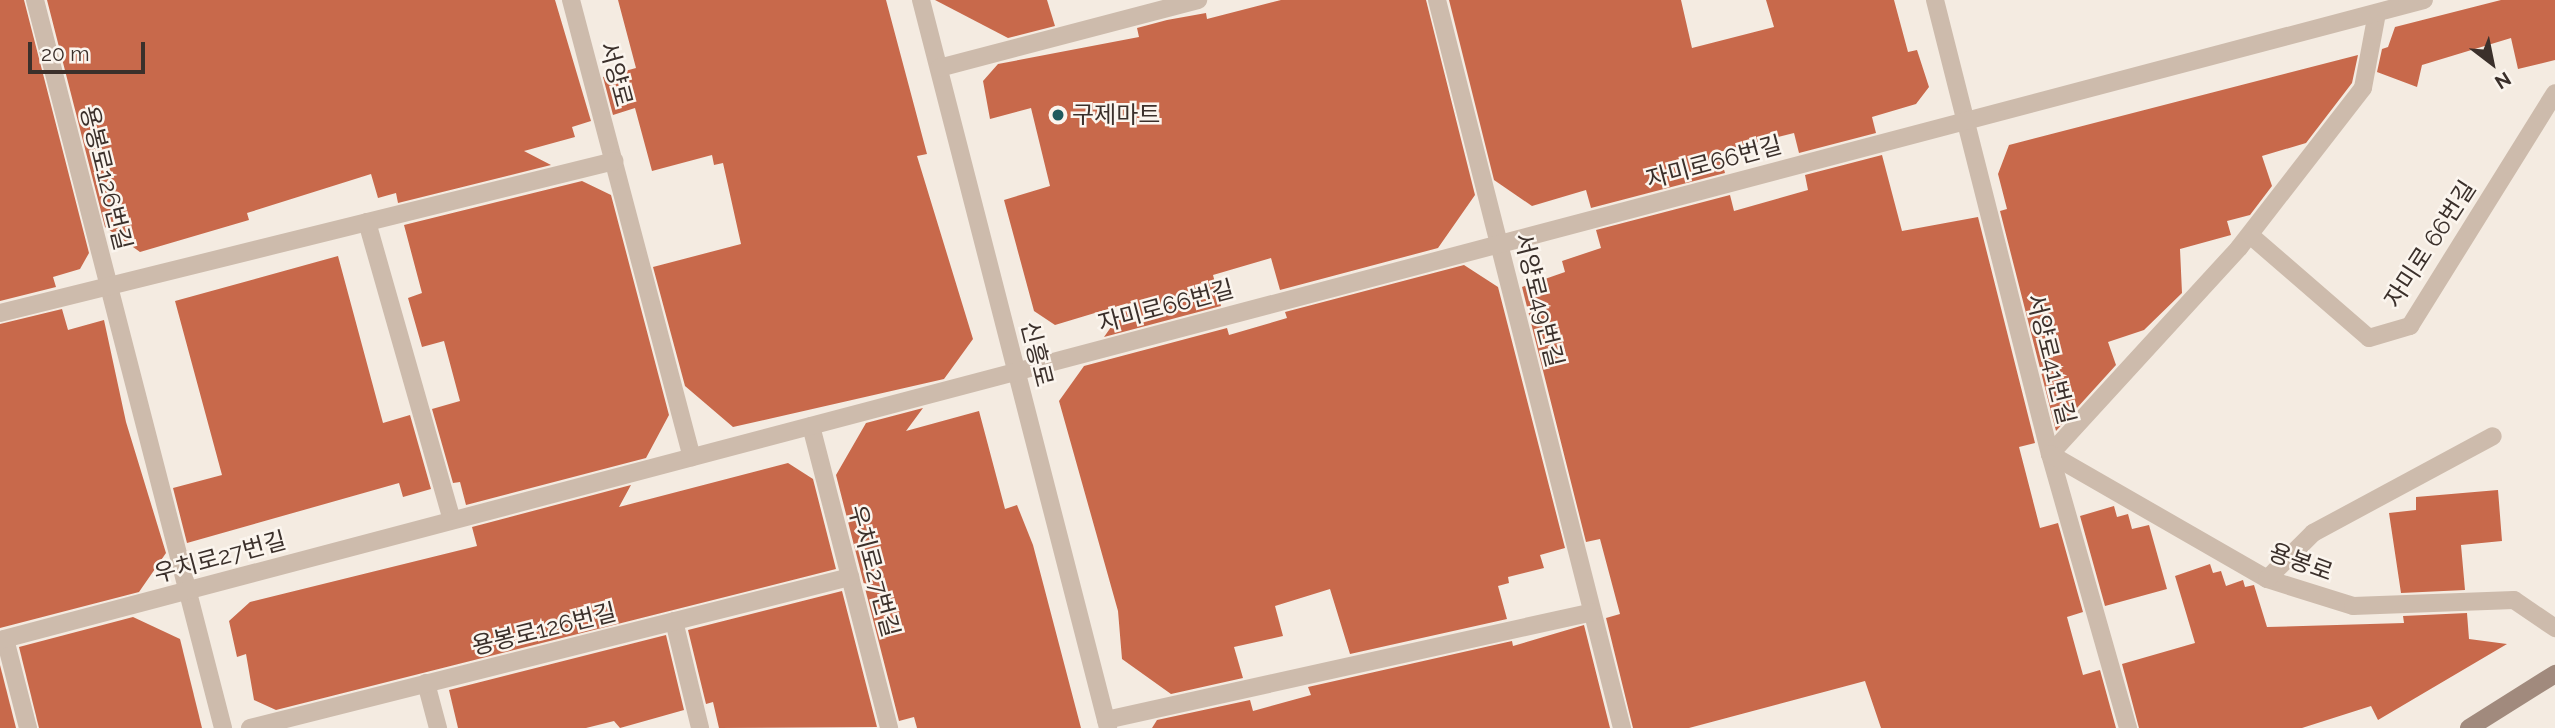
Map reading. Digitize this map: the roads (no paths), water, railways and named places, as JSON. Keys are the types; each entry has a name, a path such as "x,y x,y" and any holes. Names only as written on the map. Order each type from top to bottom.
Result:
{"main road":[{"path":"2469,728 2555,674"}],"lane":[{"name":"용봉로126번길","path":"35,0 223,728"},
{"name":"서양로","path":"571,0 614,161"},
{"name":"신흥로","path":"921,0 1107,724 1592,612"},
{"path":"939,68 1198,0"},
{"name":"서양로49번길","path":"1437,0 1622,728"},
{"name":"서양로41번길","path":"1935,0 2050,454 2127,728"},
{"name":"자미로66번길","path":"1016,370 2424,0"},
{"path":"2050,454 2250,235 2363,88 2377,13"},
{"name":"자미로 66번길","path":"2250,235 2369,338 2410,326 2555,93"},
{"name":"용봉로126번길","path":"0,313 614,161"},
{"path":"614,161 692,457"},
{"path":"367,222 452,520"},
{"name":"우치로27번길","path":"2,640 1016,370"},
{"name":"우치로27번길","path":"811,426 889,728"},
{"path":"2267,579 2313,533 2493,436"},
{"name":"용봉로","path":"2050,454 2267,579 2353,606 2514,600 2555,628"},
{"name":"용봉로126번길","path":"250,728 850,577"},
{"path":"674,621 700,728"},
{"path":"2,640 28,728"},
{"path":"426,683 438,728"}],"place":[{"name":"구제마트","path":"1058,115"}]}
